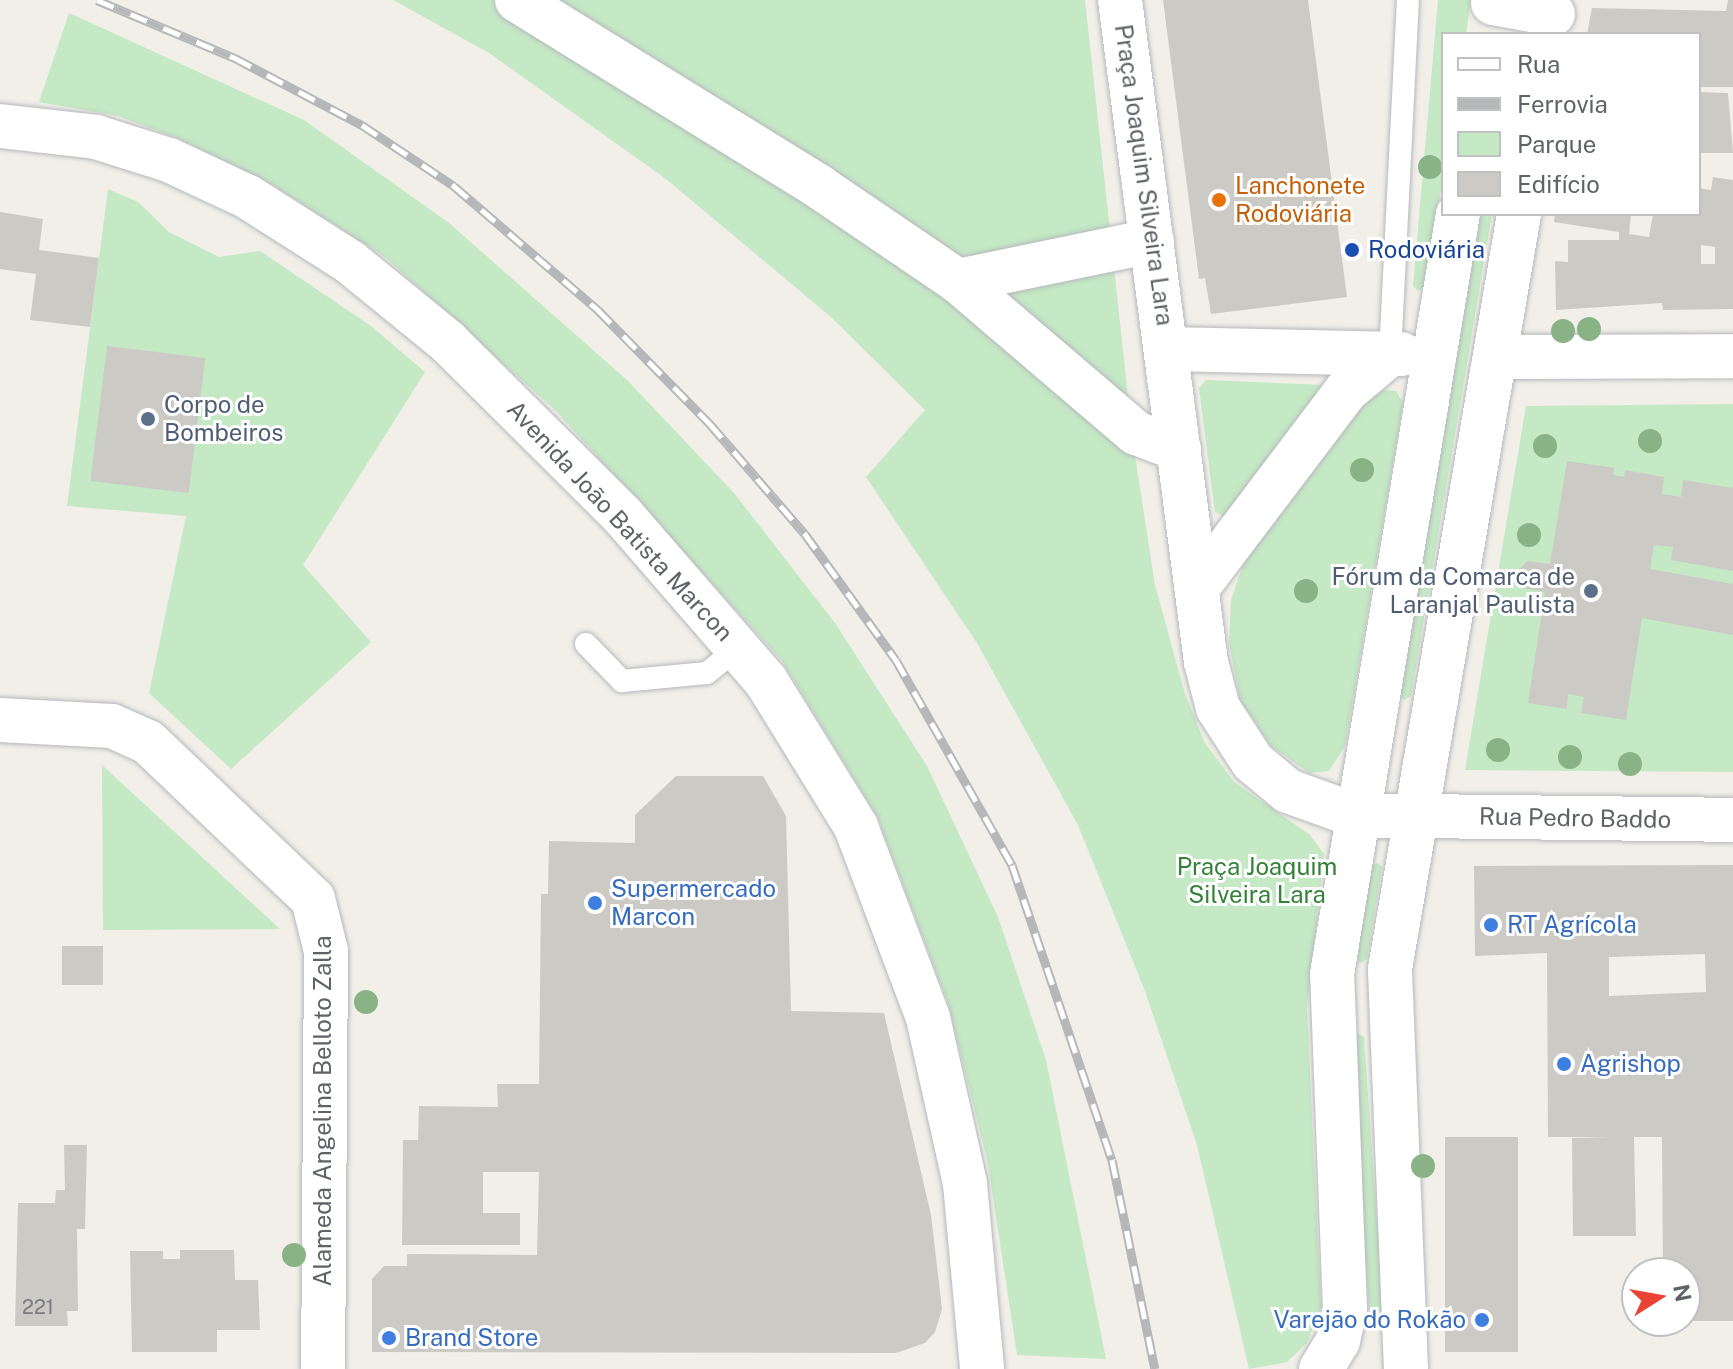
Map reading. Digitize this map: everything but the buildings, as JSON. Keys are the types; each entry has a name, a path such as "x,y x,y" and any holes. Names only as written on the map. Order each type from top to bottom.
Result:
{"street":[{"path":"517,0 806,178 958,281 1136,433 1179,449"},
{"name":"Praça Joaquim Silveira Lara","path":"1120,0 1211,686 1239,744 1288,791 1358,816 1417,816"},
{"path":"1491,12 1553,16"},
{"name":"Avenida João Batista Marcon","path":"0,126 96,137 169,160 248,197 350,262 448,342 623,516 739,647 831,779 912,969 955,1122 974,1247 982,1369"},
{"path":"1321,1369 1338,1341 1345,1309 1330,999 1458,216"},
{"path":"1406,1369 1387,1002 1519,216"},
{"path":"958,281 1152,241"},
{"name":"Praça Joaquim Silveira Lara","path":"1167,349 1435,355"},
{"path":"1197,588 1346,391 1390,354"},
{"path":"1495,357 1733,356"},
{"name":"Alameda Angelina Belloto Zalla","path":"0,720 112,726 148,742 313,899 326,951 323,1369"},
{"name":"Rua Pedro Baddo","path":"1417,816 1733,820"},
{"path":"1330,999 1387,1002"}],"lane":[{"path":"1390,354 1408,0"},
{"path":"586,644 622,681 707,673 739,647"}],"green space":[{"path":"393,0 1085,0 1133,443 1155,585 1185,694 1205,743 1234,782 1310,835 1324,854 1307,1008 1321,1307 1307,1343 1287,1362 1249,1369 1197,1145 1145,991 1078,825 977,643 866,477 925,410 831,317 666,179 489,53"},
{"path":"1438,0 1471,0 1466,32 1441,32 1441,189 1426,286 1418,291 1413,286"},
{"path":"69,13 304,120 449,223 628,381 734,493 835,623 927,766 998,917 1046,1060 1106,1359 1017,1355 988,1164 948,1003 877,816 782,661 556,411 386,258 273,185 182,140 118,116 39,102"},
{"path":"108,189 138,202 169,232 219,257 260,251 371,326 425,372 303,565 371,642 231,769 149,693 186,516 67,506"},
{"path":"1480,216 1492,216 1411,696 1404,700 1399,694"},
{"path":"1206,380 1325,385 1226,518 1215,512 1199,388"},
{"path":"1374,390 1396,391 1403,403 1345,746 1329,771 1309,773 1271,746 1240,700 1229,643 1231,600 1245,559"},
{"path":"1733,404 1733,772 1465,770 1526,406"},
{"path":"102,765 280,929 103,930"},
{"path":"1378,863 1382,867 1367,959 1360,963 1355,958 1372,865"},
{"path":"1357,1033 1364,1037 1383,1309 1376,1317 1369,1309 1351,1038"}],"railway":[{"path":"97,0 235,58 362,125 454,186 598,310 710,424 805,534 896,660 1012,865 1112,1160 1155,1369"}],"place":[{"name":"Lanchonete Rodoviária","path":"1219,200"},
{"name":"Rodoviária","path":"1352,250"},
{"name":"Corpo de Bombeiros","path":"148,419"},
{"name":"Fórum da Comarca de Laranjal Paulista","path":"1591,591"},
{"name":"Supermercado Marcon","path":"595,903"},
{"name":"RT Agrícola","path":"1491,925"},
{"name":"Agrishop","path":"1564,1064"},
{"name":"Varejão do Rokão","path":"1482,1320"},
{"name":"Brand Store","path":"389,1338"}]}
